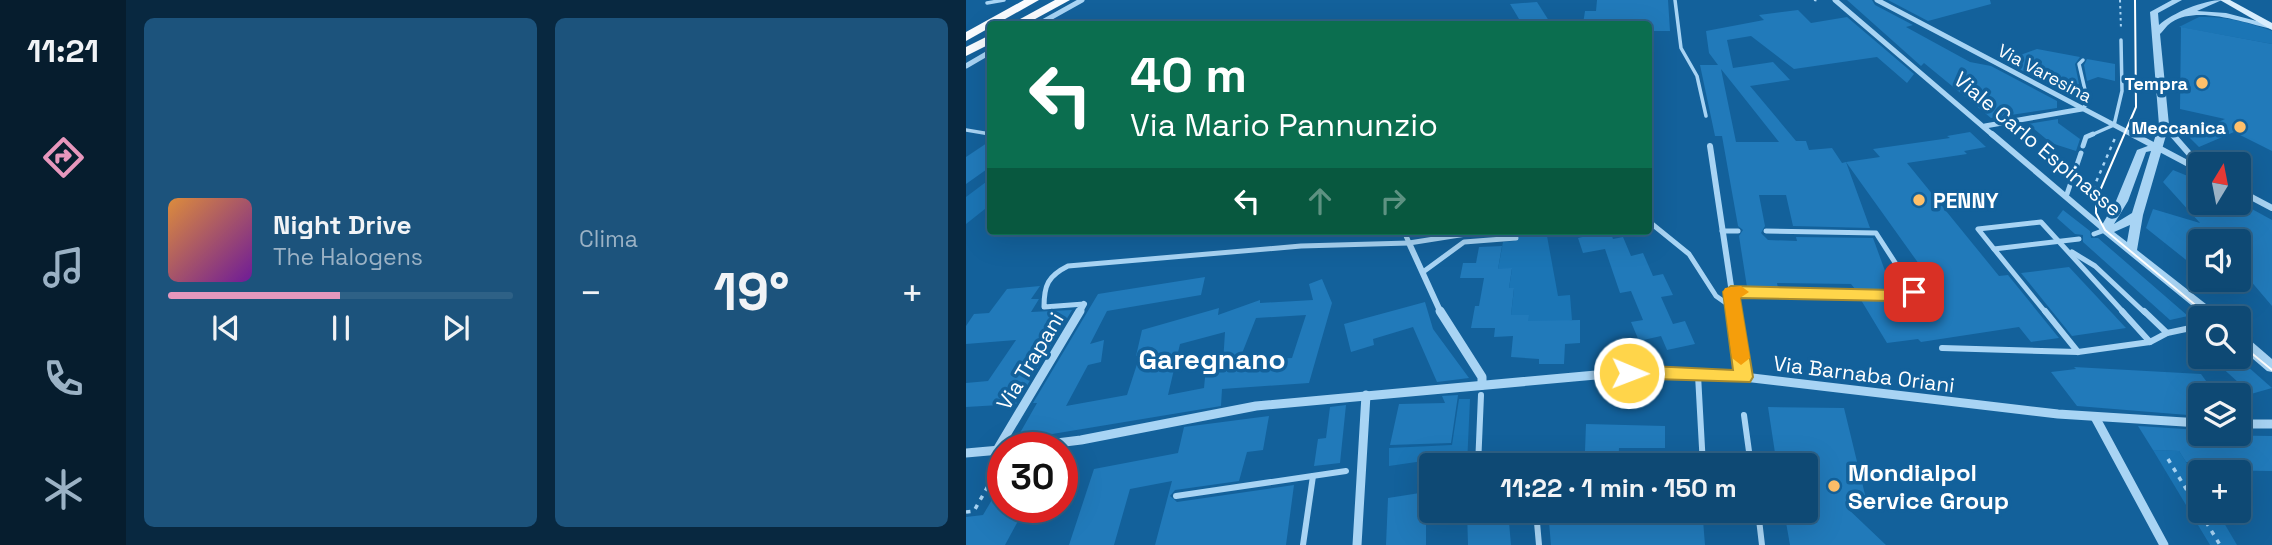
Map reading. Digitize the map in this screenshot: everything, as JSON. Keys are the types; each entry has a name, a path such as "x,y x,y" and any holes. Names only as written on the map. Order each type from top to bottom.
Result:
{"highway":[{"path":"1023,21 1064,0"},
{"path":"966,30 1030,2"},
{"path":"995,21 1030,2"},
{"path":"966,37 987,26"},
{"path":"966,52 987,41"}],"main road":[{"path":"2224,0 2272,27"},
{"path":"2240,0 2272,19"}],"street":[{"path":"1044,21 1082,0"},
{"name":"Viale Carlo Espinasse","path":"1835,0 2067,194 2100,232 2132,249 2201,306"},
{"name":"Via Varesina","path":"1877,0 2188,162"},
{"path":"2132,249 2137,215 2164,125 2154,12 2178,0"},
{"path":"2157,32 2169,20 2218,0"},
{"path":"2188,13 2227,15 2272,27"},
{"path":"966,66 987,54"},
{"path":"1985,126 2082,109"},
{"path":"2164,125 2188,154"},
{"path":"1710,146 1744,377"},
{"path":"2100,232 2122,201 2143,150 2157,146"},
{"path":"2251,197 2272,208"},
{"path":"2100,232 2118,227 2137,215"},
{"path":"1409,243 1443,318 1482,377 1482,385"},
{"name":"Via Trapani","path":"1010,432 1084,304"},
{"path":"2251,349 2272,367"},
{"name":"Via Barnaba Oriani","path":"1078,440 1256,405 1629,373 1744,377 2095,417 2188,422"},
{"path":"1357,545 1366,395"},
{"path":"2095,417 2164,545"},
{"path":"2251,424 2272,424"},
{"path":"966,453 987,451"}],"lane":[{"path":"987,3 1004,0"},
{"path":"1675,0 1681,48 1697,76 1706,116"},
{"path":"2083,146 2086,137 2114,125 2122,91 2121,40"},
{"path":"2082,60 2080,64 2088,103 2082,109"},
{"path":"966,130 987,134"},
{"path":"2067,194 2081,153"},
{"path":"2078,352 1978,229 2041,222 2070,250 2095,266 2167,333"},
{"path":"1652,224 1699,266 1714,296 1733,308"},
{"path":"1722,231 1738,231"},
{"path":"1731,292 1893,295 1914,292 1876,233 1766,231"},
{"path":"1406,235 1409,243 1460,235"},
{"path":"1423,272 1464,242 1516,237"},
{"path":"1994,249 2080,239"},
{"name":"Via Trapani","path":"1084,304 1044,307 1044,286 1054,273 1068,266 1301,246 1409,243"},
{"path":"2070,250 2079,266 2150,342"},
{"path":"1942,348 2078,352 2150,342 2167,333 2188,329"},
{"path":"1698,375 1702,453"},
{"path":"1479,453 1482,395"},
{"path":"1744,415 1749,453"},
{"path":"1176,496 1346,471"},
{"path":"1303,545 1313,476"},
{"path":"1537,523 1539,545"},
{"path":"1759,523 1762,545"}],"path":[{"path":"1814,0 1819,1"},
{"path":"2120,0 2121,40"},
{"path":"2093,189 2116,135"},
{"path":"2168,459 2220,545"},
{"path":"966,512 974,511 987,488"}],"shaded area":[{"path":"2199,17 2236,20 2272,31 2272,44 2179,27"},
{"path":"987,181 987,207 966,224 966,197"},
{"path":"1518,235 1547,236 1558,296 1570,295 1572,320 1527,333 1528,315 1511,315 1514,289 1509,288 1512,269 1498,269 1503,242 1514,241"},
{"path":"1459,399 1470,399 1468,453 1419,453 1419,462 1389,466 1389,448 1452,445"},
{"path":"2153,450 2179,451 2188,465 2188,508"},
{"path":"2197,523 2224,523 2237,545 2210,545"}],"building":[{"path":"1597,0 1668,0 1670,31 1652,31 1652,21 1583,21 1585,11 1596,11"},
{"path":"1847,0 1872,0 1875,5 1913,25 1906,27 1970,62 1991,66 2057,101 2057,108 1991,118 1924,63 1921,66"},
{"path":"1888,0 1990,0 1991,4 1928,21"},
{"path":"1537,2 1549,21 1520,21 1510,4"},
{"path":"1798,10 1811,23 1847,17 1914,74 1907,83 1877,57 1794,69 1751,36 1727,40 1733,68 1773,62 1790,80 1750,86 1796,141 1806,141 1809,150 1832,148 1842,163 1846,162 1870,228 1793,226 1786,195 1759,195 1765,226 1761,233 1768,240 1797,241 1796,237 1873,238 1892,290 1855,289 1851,284 1777,283 1778,288 1747,287 1739,236 1743,230 1738,226 1722,136 1715,136 1700,65 1718,65 1709,53 1706,31 1764,20 1759,15","holes":["1721,69 1779,142 1736,142"]},
{"path":"2181,27 2272,44 2272,151 2234,132 2199,147 2188,136 2225,119 2180,109"},
{"path":"2037,49 2080,57 2075,64 2079,84 2061,91 2004,61"},
{"path":"2087,59 2115,64 2115,81 2098,77 2087,81 2084,65"},
{"path":"2058,119 2058,123 2080,139 2076,151 2051,143 2028,124"},
{"path":"1970,132 1986,147 1964,151 1967,154 1907,163 1999,276 2008,275 2059,338 2031,342 2019,327 1921,342 1918,339 1887,343 1861,300 1894,300 1939,292 1846,162 1880,157 1873,149 1950,138 1947,136"},
{"path":"987,143 987,169 966,184 966,157"},
{"path":"2173,170 2188,176 2188,210 2163,182"},
{"path":"2251,208 2272,220 2272,306 2251,281 2251,229 2188,229 2188,261 2146,228 2153,209 2200,223 2193,215 2251,215"},
{"path":"2063,210 2090,231 2091,238 2098,238 2188,316 2170,320 2083,242 2083,235 2075,234 2057,218"},
{"path":"1612,235 1613,239 1623,237 1631,256 1643,253 1653,276 1663,274 1673,295 1661,297 1673,324 1685,321 1695,344 1667,350 1661,336 1639,341 1631,322 1643,320 1631,291 1620,293 1605,249 1583,253 1578,238"},
{"path":"1502,246 1498,269 1512,268 1509,288 1514,288 1511,315 1529,315 1528,321 1580,320 1580,343 1565,344 1564,364 1539,364 1539,359 1511,357 1513,336 1494,337 1495,328 1471,328 1475,306 1479,306 1484,278 1460,278 1463,263 1476,263 1479,247"},
{"path":"2069,267 2126,328 2072,336 2021,273"},
{"path":"1205,277 1201,295 1107,311 1090,344 1104,340 1101,362 1088,365 1066,406 1127,395 1140,355 1136,356 1142,330 1219,308 1218,315 1260,300 1260,303 1313,300 1309,284 1322,279 1332,303 1309,383 1222,389 1221,406 1064,432 1021,432 1037,403 1033,403 1098,294","holes":["1306,315 1292,358 1239,361 1256,318","1225,332 1223,363 1206,367 1204,388 1168,395 1180,344"]},
{"path":"1040,286 1031,299 1039,299 1031,312 1072,310 1016,404 966,407 966,383 988,381 1016,340 966,344 966,326 974,314 989,313 1007,289"},
{"path":"1425,302 1433,329 1469,378 1437,382 1413,327 1373,339 1374,345 1351,352 1344,324"},
{"path":"2074,367 2201,374 2208,383 2188,383 2188,415 2077,406 2051,372 2076,369"},
{"path":"2224,369 2250,369 2272,388 2251,394 2251,383 2239,383"},
{"path":"1458,395 1451,443 1390,445 1399,404 1445,403 1442,396"},
{"path":"1346,405 1340,463 1314,466 1318,439 1326,438 1330,407"},
{"name":"Mondialpol Service Group","path":"1768,407 1844,408 1868,507 1846,507 1886,545 1790,545 1786,523 1818,523 1818,453 1775,453"},
{"path":"1269,416 1263,450 1247,452 1239,481 1175,490 1170,496 1177,502 1294,485 1286,545 1155,545 1172,481 1130,489 1114,545 1069,545 1094,469 1178,453 1184,427"},
{"path":"1586,424 1665,426 1665,448 1619,448 1619,453 1569,453 1585,451"},
{"path":"2138,426 2188,429 2188,446 2251,446 2251,436 2272,436 2272,471 2251,471 2251,460 2186,462 2179,451 2153,450"},
{"path":"1419,493 1419,523 1426,523 1426,545 1386,545 1388,498"},
{"path":"987,508 987,523 1017,523 1005,545 966,545 966,517 983,515"},
{"path":"1467,523 1509,523 1511,545 1468,545"},
{"path":"1549,523 1703,523 1705,545 1551,545"}],"tram line":[{"path":"2135,0 2136,107 2096,200 2096,213 2105,230 2197,306"},
{"path":"2251,353 2272,370"}],"slow traffic":[{"path":"1741,292 1731,292 1741,358"}],"place":[{"name":"Tempra","path":"2202,83"},
{"name":"Meccanica","path":"2240,127"},
{"name":"PENNY","path":"1919,200"},
{"name":"Mondialpol Service Group","path":"1834,486"}],"district":[{"name":"Garegnano","path":"1212,359"}],"route":[{"path":"1629,373 1744,377 1731,292 1893,295 1914,292"}]}
